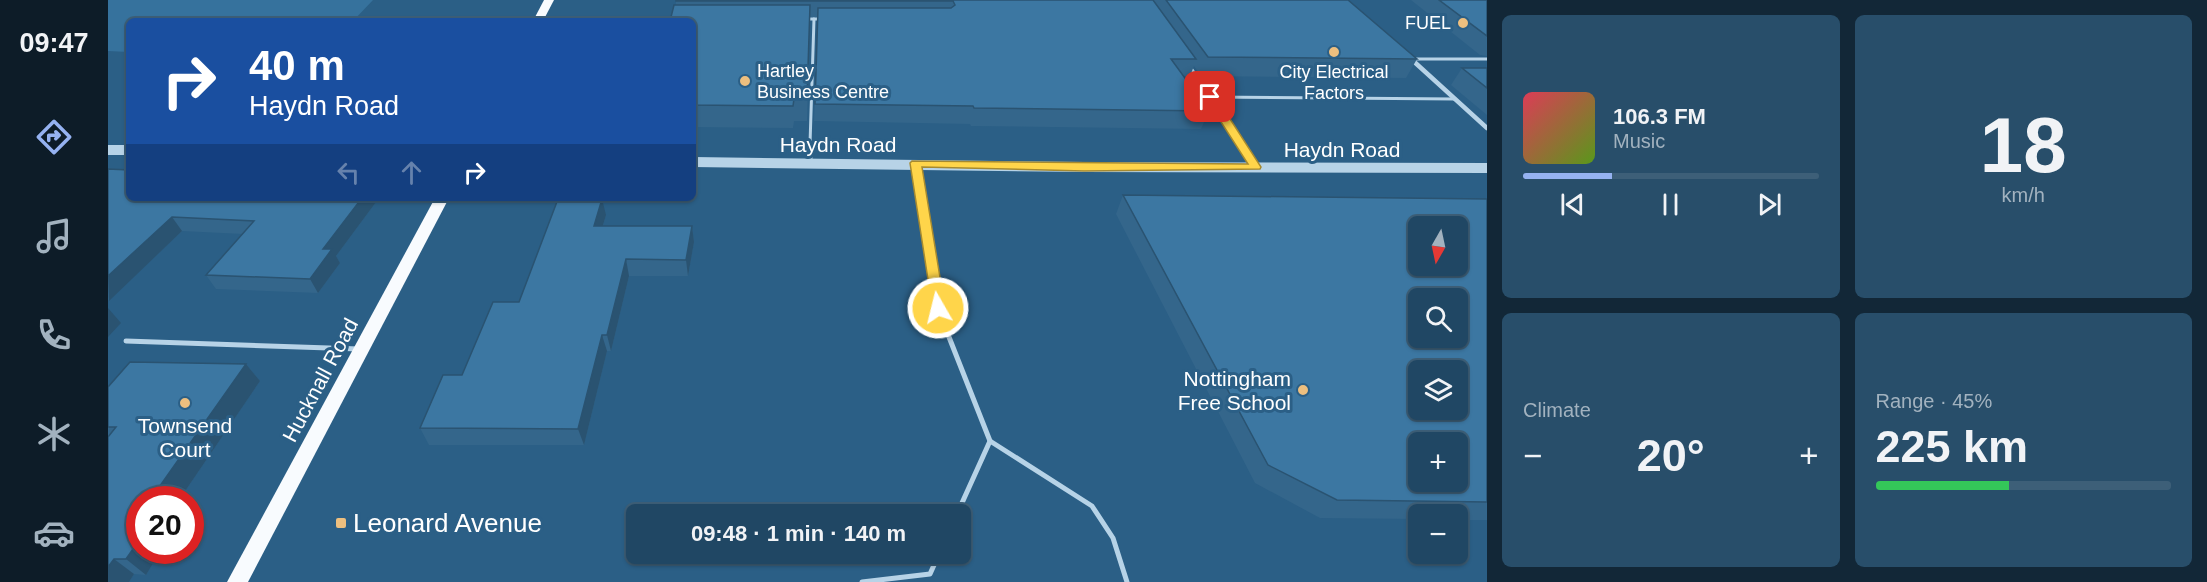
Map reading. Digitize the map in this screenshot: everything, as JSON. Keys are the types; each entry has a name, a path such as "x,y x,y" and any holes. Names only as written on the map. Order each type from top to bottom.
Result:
{"main road":[{"path":"540,18 549,0"},
{"name":"Hucknall Road","path":"237,582 440,201"}],"street":[{"path":"1403,51 1487,128"},
{"path":"1183,58 1256,167"},
{"path":"108,150 126,150"},
{"name":"Haydn Road","path":"696,162 916,163 1084,167 1487,168"}],"lane":[{"path":"802,19 825,19"},
{"path":"810,162 814,19"},
{"path":"1411,59 1487,59"},
{"path":"1210,97 1455,99"},
{"path":"916,163 938,308 990,441 1092,506 1113,538 1127,582"},
{"path":"126,341 362,349"},
{"path":"962,504 990,441"},
{"path":"932,582 930,574 934,564"},
{"path":"862,582 930,574"}],"shaded area":[{"path":"108,0 373,0 356,18 126,18 126,52 108,51"}],"building":[{"path":"676,0 1153,0 1196,59 1171,59 1209,111 815,104 818,8 951,8 955,5 953,1"},
{"path":"1166,0 1348,0 1417,59 1208,57"},
{"path":"1439,0 1487,0 1487,36"},
{"name":"Hartley Business Centre","path":"674,5 810,5 807,99 794,99 793,106 696,105 696,18 671,18"},
{"path":"1462,68 1487,68 1487,88"},
{"path":"108,169 126,170 126,201 360,201 323,249 332,249 310,279 206,275 254,221 172,217 108,276"},
{"name":"Nottingham Free School","path":"1123,195 1487,199 1487,502 1337,500 1268,465"},
{"path":"557,201 601,201 594,226 692,226 686,260 626,259 607,335 602,335 578,429 420,428 443,375 462,375 493,302 519,302"},
{"path":"130,362 246,364 160,486 126,486 126,559 114,559 108,567 108,437 116,427 108,427 108,387"}],"place":[{"name":"FUEL","path":"1463,23"},
{"name":"City Electrical Factors","path":"1334,52"},
{"name":"Hartley Business Centre","path":"745,81"},
{"name":"Nottingham Free School","path":"1303,390"},
{"name":"Townsend Court","path":"185,403"},
{"name":"Leonard Avenue","path":"341,523"}],"route":[{"path":"938,308 916,163 1084,167 1256,167 1210,97"}]}
